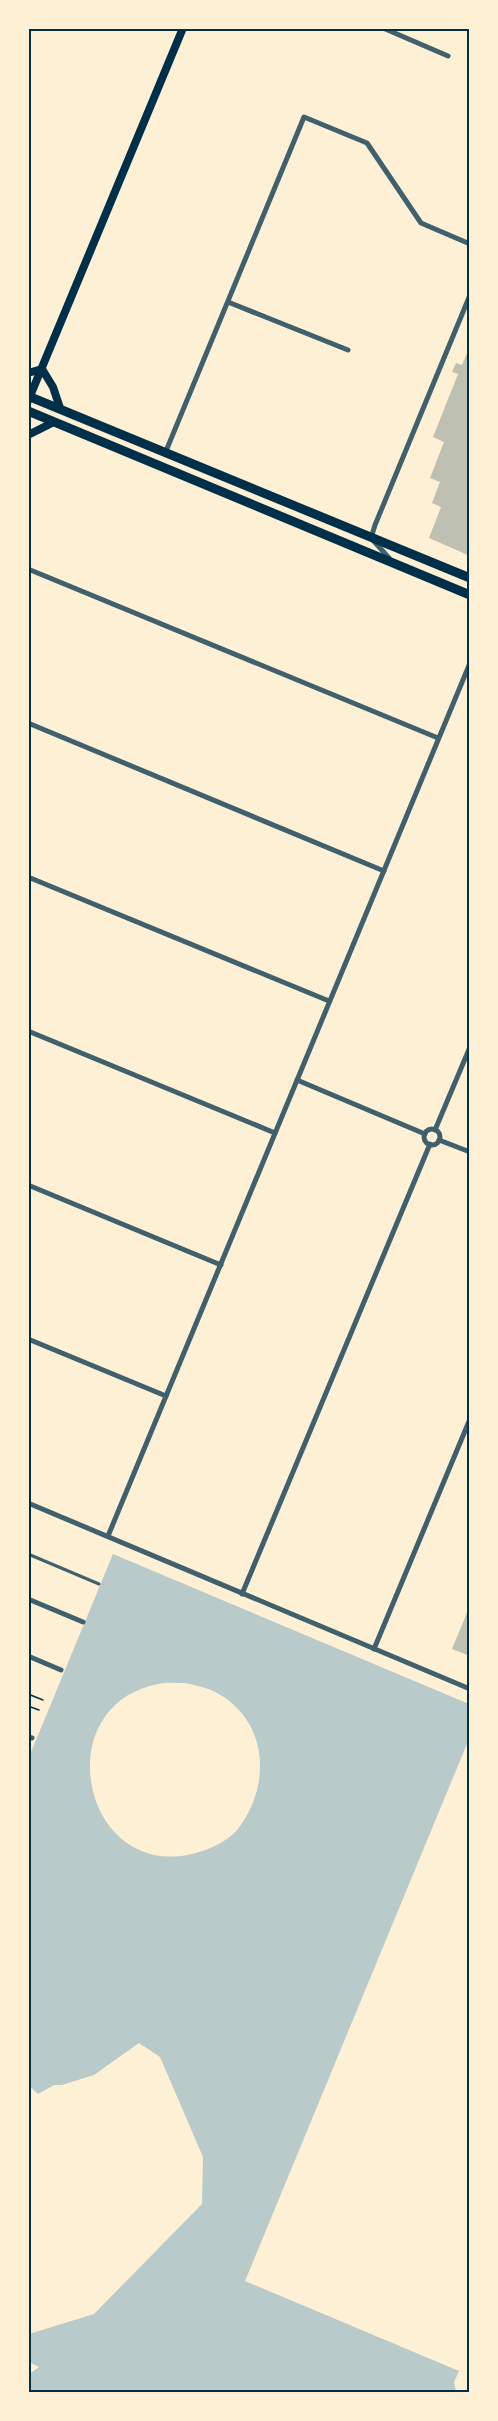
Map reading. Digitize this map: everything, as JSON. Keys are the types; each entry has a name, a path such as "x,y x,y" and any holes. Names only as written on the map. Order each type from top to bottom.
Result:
{"main road":[{"path":"183,28 29,398 60,408 166,451 470,578"},
{"path":"28,373 42,369"},
{"path":"42,369 53,387 60,408"},
{"path":"28,411 394,562 468,595"},
{"path":"28,435 54,422"}],"street":[{"path":"383,28 448,56"},
{"path":"166,451 304,117 367,143 421,223 470,243"},
{"path":"394,562 377,548 371,538 470,295"},
{"path":"228,302 348,350"},
{"path":"28,569 438,738"},
{"path":"108,1536 470,663"},
{"path":"28,723 384,871"},
{"path":"28,877 329,1001"},
{"path":"28,1031 275,1133"},
{"path":"435,1130 470,1047"},
{"path":"297,1080 425,1134"},
{"path":"425,1134 428,1130 435,1130 440,1135 439,1140"},
{"path":"425,1134 425,1139 430,1144"},
{"path":"242,1594 430,1144 439,1140 470,1152"},
{"path":"28,1185 221,1264"},
{"path":"28,1340 166,1396"},
{"path":"374,1649 470,1419"},
{"path":"28,1503 470,1689"},
{"path":"28,1599 83,1622"},
{"path":"28,1656 61,1670"}],"lane":[{"path":"28,1554 99,1584"}],"path":[{"path":"28,1694 43,1700"},
{"path":"28,1706 39,1710"}],"shaded area":[{"path":"113,1554 469,1704 469,1739 245,2281 459,2371 454,2382 456,2392 29,2392 28,2375 39,2367 29,2362 29,2334 94,2314 202,2204 203,2157 160,2057 139,2043 94,2075 62,2085 54,2085 38,2094 29,2086 29,1757","holes":["185,1683 211,1690 230,1702 244,1716 254,1733 259,1752 260,1772 257,1792 238,1829 224,1841 196,1853 157,1856 126,1843 105,1819 92,1788 91,1755 100,1724 123,1699 158,1684"]}],"building":[{"path":"470,346 470,556 429,538 441,507 432,503 440,482 430,478 444,442 433,437 458,374 452,372 456,363 462,365"},
{"path":"470,1608 470,1656 452,1649"}]}
